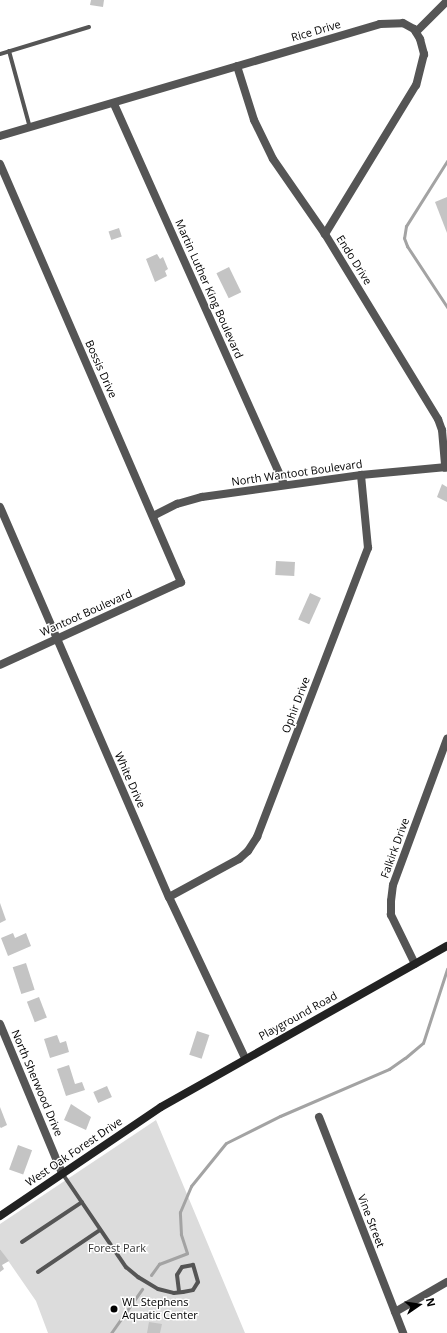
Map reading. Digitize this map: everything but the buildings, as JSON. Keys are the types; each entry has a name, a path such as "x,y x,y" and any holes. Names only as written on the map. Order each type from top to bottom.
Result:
{"main road":[{"name":"Playground Road","path":"161,1107 245,1058 447,946"},
{"name":"West Oak Forest Drive","path":"0,1216 161,1107"}],"street":[{"path":"325,234 416,86 424,54 416,32 447,1"},
{"name":"Rice Drive","path":"0,136 114,104 390,21 403,22 416,32"},
{"name":"Endo Drive","path":"237,66 263,139 325,234 438,419 442,430 446,468"},
{"name":"Martin Luther King Boulevard","path":"114,104 284,484"},
{"name":"Bossis Drive","path":"0,164 181,582"},
{"name":"North Wantoot Boulevard","path":"153,516 177,504 202,497 361,474 446,468"},
{"name":"Ophir Drive","path":"169,897 239,859 248,851 258,837 368,548 361,474"},
{"name":"White Drive","path":"0,507 169,897 245,1058"},
{"name":"Wantoot Boulevard","path":"0,665 56,638 181,582"},
{"name":"Falkirk Drive","path":"416,964 391,915 393,885 447,739"},
{"name":"North Sherwood Drive","path":"0,1027 62,1173"},
{"name":"Vine Street","path":"319,1117 403,1333"},
{"path":"395,1312 447,1282"}],"lane":[{"path":"0,54 89,27"},
{"path":"8,51 30,128"},
{"path":"62,1173 126,1267 138,1277 158,1289 179,1292 193,1290 198,1282 193,1265 182,1267 177,1275 179,1292"},
{"path":"22,1242 82,1202"},
{"path":"38,1272 100,1230"}],"green space":[{"name":"Forest Park","path":"156,1120 245,1333 48,1333 36,1301 0,1249 0,1224"}],"waterway":[{"path":"447,161 406,226 404,238 407,246 447,307"},
{"path":"151,1275 159,1264 187,1253 181,1234 180,1212 191,1186 226,1143 280,1116 389,1069 405,1058 423,1043 447,969"},
{"path":"111,1333 142,1289"}],"place":[{"name":"WL Stephens Aquatic Center","path":"114,1309"}]}
